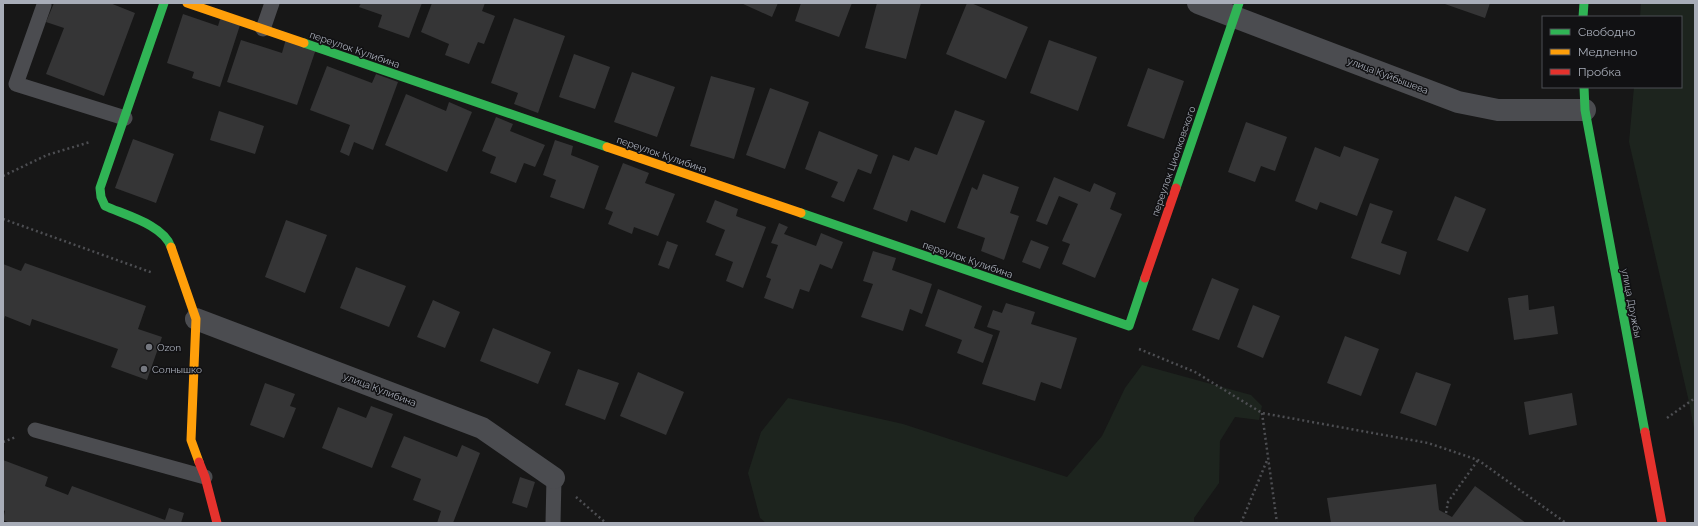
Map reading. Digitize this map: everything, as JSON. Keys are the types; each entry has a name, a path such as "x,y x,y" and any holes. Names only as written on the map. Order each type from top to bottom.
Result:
{"street":[{"path":"164,3 100,188 101,198 105,206 158,229 169,240 196,319 191,440 205,477 217,523"},
{"name":"переулок Кулибина","path":"187,3 1129,326"},
{"name":"улица Куйбышева","path":"1198,3 1236,10 1458,102 1498,110 1585,110"},
{"path":"1583,16 1584,3"},
{"name":"переулок Циолковского","path":"1129,326 1236,10"},
{"name":"улица Дружбы","path":"1584,88 1585,110 1662,523"},
{"name":"улица Кулибина","path":"196,319 482,428 554,478"}],"lane":[{"path":"263,29 272,3"},
{"path":"44,5 16,84 125,118"},
{"path":"35,430 205,477"},
{"path":"553,523 554,478"}],"path":[{"path":"3,176 47,155 119,134"},
{"path":"3,219 184,284"},
{"path":"1129,326 1135,347 1195,372 1262,413 1428,443 1478,460 1566,523"},
{"path":"1645,433 1695,398"},
{"path":"1262,413 1277,523"},
{"path":"1241,523 1268,458"},
{"path":"1446,514 1448,502 1478,460"},
{"path":"554,478 606,523"}],"shaded area":[{"path":"1641,3 1695,3 1695,434 1689,402 1629,142 1634,88 1682,88 1682,16 1640,16"},
{"path":"1142,365 1251,395 1262,406 1259,420 1235,417 1220,441 1219,483 1194,518 1194,523 766,523 760,518 748,473 761,432 788,398 903,424 1067,477 1102,436 1125,388"}],"building":[{"path":"54,3 110,3 135,13 104,96 46,74 64,28 46,22"},
{"path":"361,3 422,3 409,38 378,27 382,15 359,7"},
{"path":"432,3 485,3 482,11 495,16 484,44 478,42 469,64 445,55 449,44 421,32"},
{"path":"741,3 778,3 772,17"},
{"path":"801,3 852,3 839,37 795,21"},
{"path":"877,3 921,3 906,59 865,48"},
{"path":"967,3 971,3 1028,27 1006,79 946,54"},
{"path":"1442,3 1490,3 1485,18"},
{"path":"183,14 218,26 221,16 241,22 220,87 192,78 194,72 167,63"},
{"path":"514,18 565,36 538,113 514,104 518,93 491,83"},
{"path":"286,39 316,49 297,105 227,82 241,40 282,53"},
{"path":"1049,40 1097,57 1078,111 1030,93"},
{"path":"574,54 610,67 595,109 559,97"},
{"path":"327,66 372,83 376,74 398,82 373,150 354,142 349,156 340,152 350,125 310,110"},
{"path":"1148,68 1184,81 1164,139 1127,126"},
{"path":"632,72 675,87 657,137 614,122"},
{"path":"711,76 755,88 734,159 690,146"},
{"path":"770,88 809,102 785,169 746,155"},
{"path":"406,94 446,111 449,102 472,112 447,172 385,145"},
{"path":"955,110 985,121 945,223 911,210 907,222 873,209 893,155 909,161 915,147 937,155"},
{"path":"219,111 264,126 255,154 210,140"},
{"path":"496,117 513,124 510,131 545,145 535,167 524,163 516,183 490,173 496,157 482,151"},
{"path":"1246,122 1287,137 1275,171 1261,166 1255,182 1228,172"},
{"path":"819,131 878,155 871,174 858,169 844,202 831,197 838,182 805,169"},
{"path":"133,139 174,154 156,203 115,188"},
{"path":"555,140 573,146 571,155 599,166 584,209 550,197 556,180 543,175"},
{"path":"1344,146 1379,159 1357,216 1320,202 1317,210 1295,201 1315,147 1340,157"},
{"path":"623,163 649,173 645,183 675,194 658,236 634,227 632,234 608,224 613,212 605,209"},
{"path":"983,174 1019,187 1010,213 1019,216 1004,260 981,251 985,238 957,228 972,187 977,190"},
{"path":"1054,177 1090,192 1094,183 1116,193 1110,209 1122,214 1095,278 1062,264 1070,244 1062,241 1078,204 1059,196 1047,225 1036,221"},
{"path":"1455,196 1486,209 1468,252 1437,240"},
{"path":"715,200 738,209 736,216 766,227 743,288 726,281 733,262 715,255 725,230 706,222"},
{"path":"1370,203 1393,211 1381,243 1407,252 1400,275 1351,258"},
{"path":"286,220 327,235 305,293 265,277"},
{"path":"779,223 788,227 784,234 816,246 821,233 843,242 832,269 820,264 809,292 800,289 793,309 764,298 771,279 766,277 778,245 771,243"},
{"path":"1031,240 1049,247 1040,269 1022,262"},
{"path":"667,241 678,245 669,269 658,265"},
{"path":"873,251 896,258 892,270 932,284 922,314 910,309 903,331 861,317 873,284 863,281"},
{"path":"25,263 146,306 138,329 162,337 147,380 111,367 118,349 32,319 30,326 5,316 3,323 3,264 21,271"},
{"path":"356,267 406,286 389,327 340,308"},
{"path":"1212,278 1239,289 1219,340 1192,330"},
{"path":"938,289 982,306 974,328 993,335 983,363 957,353 962,340 925,326"},
{"path":"1528,295 1529,310 1554,306 1558,334 1514,340 1508,298"},
{"path":"433,300 460,312 445,348 417,337"},
{"path":"1006,303 1035,312 1031,324 1077,338 1061,389 1041,382 1035,401 982,384 1000,331 987,327 993,310 1002,313"},
{"path":"1253,305 1280,316 1263,358 1237,347"},
{"path":"493,328 551,352 538,384 480,361"},
{"path":"1345,336 1379,349 1361,396 1327,383"},
{"path":"578,369 619,383 605,420 565,405"},
{"path":"638,372 684,392 666,435 620,416"},
{"path":"1416,372 1451,384 1436,426 1400,413"},
{"path":"265,383 295,394 290,406 296,408 284,438 250,425"},
{"path":"1572,393 1577,425 1529,435 1524,402"},
{"path":"371,406 393,414 372,468 322,448 338,407 366,418"},
{"path":"404,436 457,457 462,445 480,453 453,523 437,523 441,511 413,500 421,479 391,467"},
{"path":"3,460 48,477 45,486 68,495 72,486 165,520 169,508 184,513 181,523 10,523 3,520 5,511 3,510"},
{"path":"520,477 535,482 527,508 512,503"},
{"path":"1436,484 1439,510 1452,517 1475,486 1526,523 1331,523 1327,498"}],"traffic: fast":[{"path":"164,3 100,188 101,197 105,206 133,217 152,227 167,239 171,247"},
{"path":"1176,188 1239,3"},
{"path":"1583,16 1584,3"},
{"path":"304,43 607,147"},
{"path":"1584,88 1585,110 1645,432"},
{"path":"801,213 1129,326 1145,278"}],"traffic: slow":[{"path":"187,3 304,43"},
{"path":"607,147 801,213"},
{"path":"171,247 196,319 191,440 199,462"}],"traffic: jam":[{"path":"1145,278 1176,188"},
{"path":"1645,432 1662,523"},
{"path":"199,462 205,477 217,523"}],"place":[{"name":"Ozon","path":"149,347"},
{"name":"Солнышко","path":"144,369"}]}
